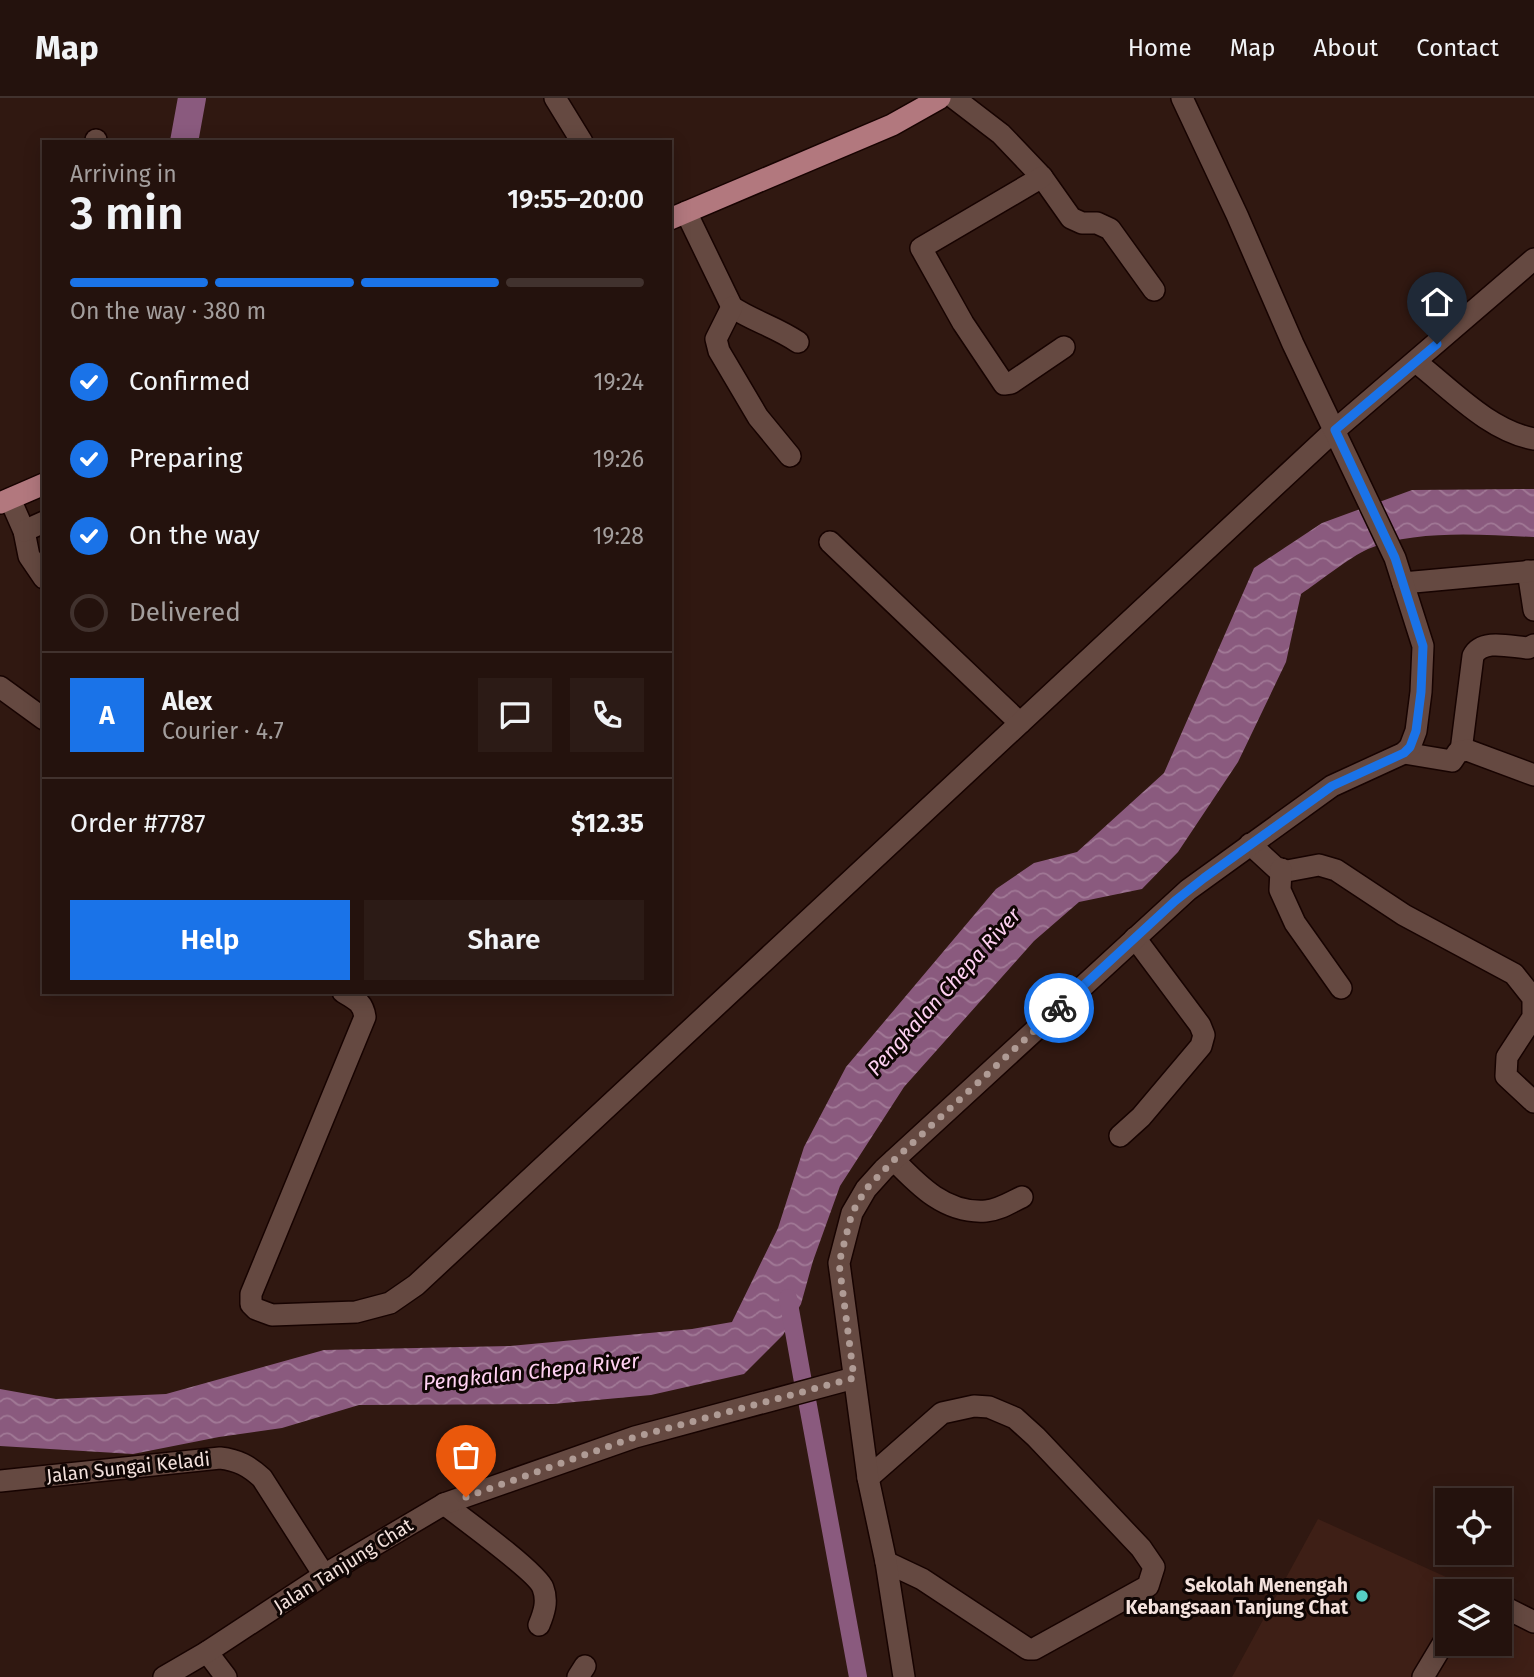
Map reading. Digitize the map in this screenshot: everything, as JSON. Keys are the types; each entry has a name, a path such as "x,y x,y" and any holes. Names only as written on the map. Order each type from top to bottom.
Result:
{"main road":[{"path":"678,215 892,125 940,98"},
{"path":"5,501 42,486"}],"street":[{"path":"555,98 581,140"},
{"path":"954,98 1000,134 1042,177 1071,218 1082,223 1097,223 1110,229 1154,290"},
{"path":"904,1677 886,1562 868,1478 839,1263 852,1213 866,1189 894,1160 1181,896 1332,786 1404,753 1410,747 1416,731 1423,646 1395,558 1181,98"},
{"path":"1042,177 921,248 963,323 1004,384 1011,383 1064,347"},
{"path":"678,215 732,307 779,329 798,342"},
{"path":"346,994 364,1007 365,1017 251,1294 251,1304 256,1309 272,1315 356,1312 390,1303 416,1285 1335,430 1534,259"},
{"path":"732,307 716,339 719,351 758,417 790,456"},
{"path":"1416,362 1497,426 1516,436 1534,439"},
{"path":"5,501 34,526 29,556 42,575"},
{"path":"830,542 1020,723"},
{"path":"1403,583 1531,571 1534,610"},
{"path":"1461,751 1476,650 1483,645 1528,648 1534,645"},
{"path":"0,687 42,718"},
{"path":"1404,753 1452,761 1458,751 1466,750 1534,775"},
{"path":"1250,844 1276,868 1328,866 1404,915 1514,974 1533,998 1533,1017 1507,1057 1506,1076 1534,1102"},
{"path":"1281,869 1280,890 1295,923 1342,988"},
{"path":"1120,1136 1142,1117 1200,1046 1204,1035 1200,1024 1135,938"},
{"path":"894,1160 930,1195 944,1203 987,1211 1022,1197"},
{"name":"Jalan Tanjung Chat","path":"164,1677 324,1575 444,1504 635,1437 854,1378"},
{"path":"868,1478 942,1413 974,1406 989,1407 1015,1418 1036,1437 1141,1548 1154,1567 1148,1586 1034,1649 1027,1648 922,1578 886,1562"},
{"name":"Jalan Sungai Keladi","path":"0,1481 220,1458 236,1460 262,1478 324,1575"},
{"path":"444,1504 519,1562 543,1586 545,1608 539,1625"},
{"path":"1512,1611 1534,1622"},
{"path":"207,1652 226,1677"},
{"path":"1423,1677 1436,1656"}],"shaded area":[{"name":"Sekolah Menengah Kebangsaan Tanjung Chat","path":"1318,1519 1450,1579 1435,1579 1435,1656 1512,1656 1512,1607 1534,1617 1534,1677 1232,1677"}],"water":[{"name":"Pengkalan Chepa River","path":"1534,489 1534,537 1450,535 1407,538 1368,549 1301,594 1286,662 1238,762 1178,852 1142,889 1079,902 1034,941 904,1087 840,1186 813,1261 801,1304 783,1335 744,1374 651,1395 553,1404 359,1405 282,1428 133,1454 0,1446 0,1389 56,1399 166,1394 324,1350 510,1346 692,1329 732,1322 778,1228 804,1147 846,1067 996,889 1034,863 1077,852 1164,773 1254,568 1322,523 1412,490"}],"waterway":[{"path":"184,140 192,98"},
{"path":"788,1298 803,1382"},
{"path":"807,1400 858,1677"}],"way so far":[{"path":"466,1497 635,1437 854,1378 839,1263 852,1213 866,1189 894,1160 1059,1008"}],"place":[{"name":"Sekolah Menengah Kebangsaan Tanjung Chat","path":"1362,1596"}],"route":[{"path":"1059,1008 1175,901 1204,878 1332,786 1404,753 1410,747 1416,731 1423,646 1395,558 1335,430 1437,344"}]}
